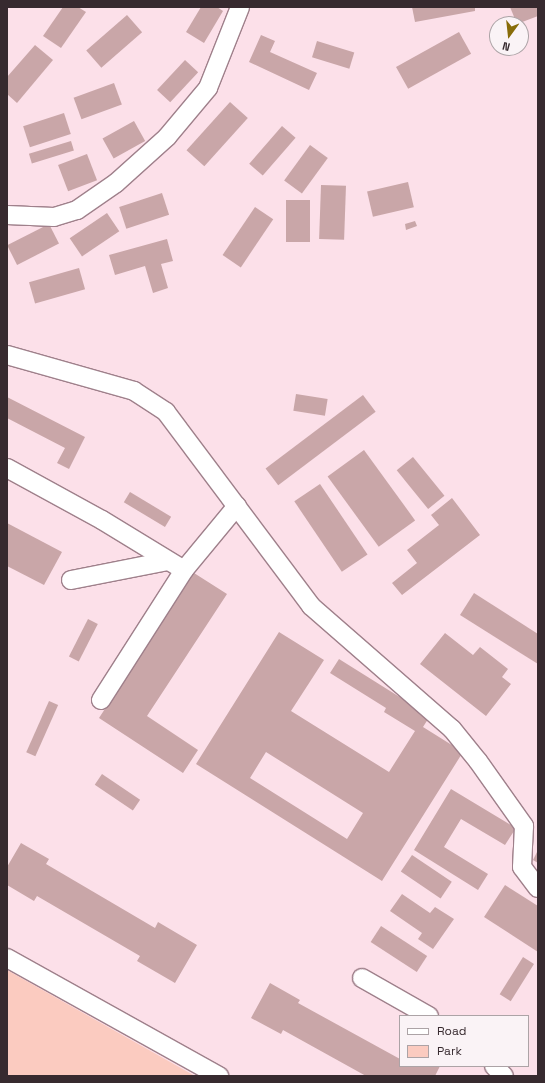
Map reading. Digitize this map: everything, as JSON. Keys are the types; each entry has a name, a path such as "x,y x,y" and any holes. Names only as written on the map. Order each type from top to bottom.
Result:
{"street":[{"path":"7,215 54,217 77,210 116,182 161,142 208,88 240,7"},
{"path":"7,355 134,391 166,412 311,606 452,729 524,826 522,867 538,888"},
{"path":"7,468 102,520 184,570"},
{"path":"101,700 184,570 237,506"},
{"path":"71,580 168,561"},
{"path":"7,958 219,1076"},
{"path":"362,978 427,1015"},
{"path":"495,1067 504,1076"}],"green space":[{"path":"7,970 195,1076 7,1076"}],"building":[{"path":"63,7 78,7 86,12 61,48 43,36"},
{"path":"201,7 217,7 223,11 204,43 186,32"},
{"path":"412,7 475,7 475,11 415,22"},
{"path":"510,7 538,7 538,16 529,19 529,16 514,16"},
{"path":"127,15 142,32 101,68 86,50"},
{"path":"459,32 471,54 408,89 396,67"},
{"path":"261,35 275,41 270,52 317,73 309,90 249,62"},
{"path":"317,41 354,52 349,69 312,57"},
{"path":"35,45 53,60 17,103 7,94 7,77"},
{"path":"185,60 198,72 170,102 157,90"},
{"path":"114,83 122,105 81,119 74,98"},
{"path":"230,102 248,118 204,166 187,150"},
{"path":"64,113 71,134 30,147 23,126"},
{"path":"134,121 145,141 114,159 103,138"},
{"path":"282,126 296,138 263,176 249,164"},
{"path":"71,141 74,151 32,163 29,154"},
{"path":"310,145 328,158 302,194 284,181"},
{"path":"87,154 97,180 68,191 58,165"},
{"path":"408,182 414,207 373,217 367,191"},
{"path":"321,185 346,186 344,240 319,239"},
{"path":"162,193 169,215 126,229 119,207"},
{"path":"286,200 310,200 310,242 286,242"},
{"path":"255,207 273,219 241,267 223,255"},
{"path":"107,213 119,231 82,256 70,238"},
{"path":"415,221 417,226 406,230 405,224"},
{"path":"49,224 59,244 17,265 7,245"},
{"path":"167,239 173,261 161,264 168,288 153,293 145,266 115,275 109,255"},
{"path":"79,268 85,289 35,303 29,282"},
{"path":"296,394 328,399 325,416 293,411"},
{"path":"363,395 376,412 278,485 266,468"},
{"path":"7,397 85,437 69,469 57,463 65,448 7,418"},
{"path":"364,450 415,520 379,547 328,476"},
{"path":"413,457 444,496 428,509 397,470"},
{"path":"320,484 368,554 342,572 294,501"},
{"path":"130,492 171,517 165,527 124,502"},
{"path":"452,498 480,535 402,595 392,583 417,563 407,550 439,525 431,515"},
{"path":"7,523 62,552 44,585 7,566"},
{"path":"194,573 227,594 147,716 198,750 183,773 99,718"},
{"path":"474,593 538,634 538,664 460,615"},
{"path":"88,619 98,624 79,661 69,656"},
{"path":"279,632 324,660 291,711 389,772 415,731 384,712 386,708 330,673 339,659 430,716 423,727 463,752 382,881 196,764","holes":["266,752 363,813 347,839 250,778"]},
{"path":"445,633 473,655 480,647 508,669 502,677 511,684 486,716 420,664"},
{"path":"49,701 58,705 35,756 26,752"},
{"path":"102,774 140,800 133,811 95,785"},
{"path":"451,789 516,828 505,845 461,819 444,847 488,874 478,890 414,850"},
{"path":"21,843 49,859 46,864 155,928 158,922 197,945 175,983 137,961 140,956 37,896 34,901 7,885 7,867"},
{"path":"538,850 538,863 533,860"},
{"path":"412,855 452,882 441,898 401,872"},
{"path":"505,885 538,906 538,952 484,917"},
{"path":"402,894 430,913 435,907 454,919 433,949 418,939 422,933 390,911"},
{"path":"381,926 427,956 417,972 371,942"},
{"path":"523,957 534,964 511,1001 500,994"},
{"path":"270,983 300,1000 298,1003 399,1058 399,1067 440,1067 435,1076 366,1076 283,1030 281,1034 251,1018"}]}
